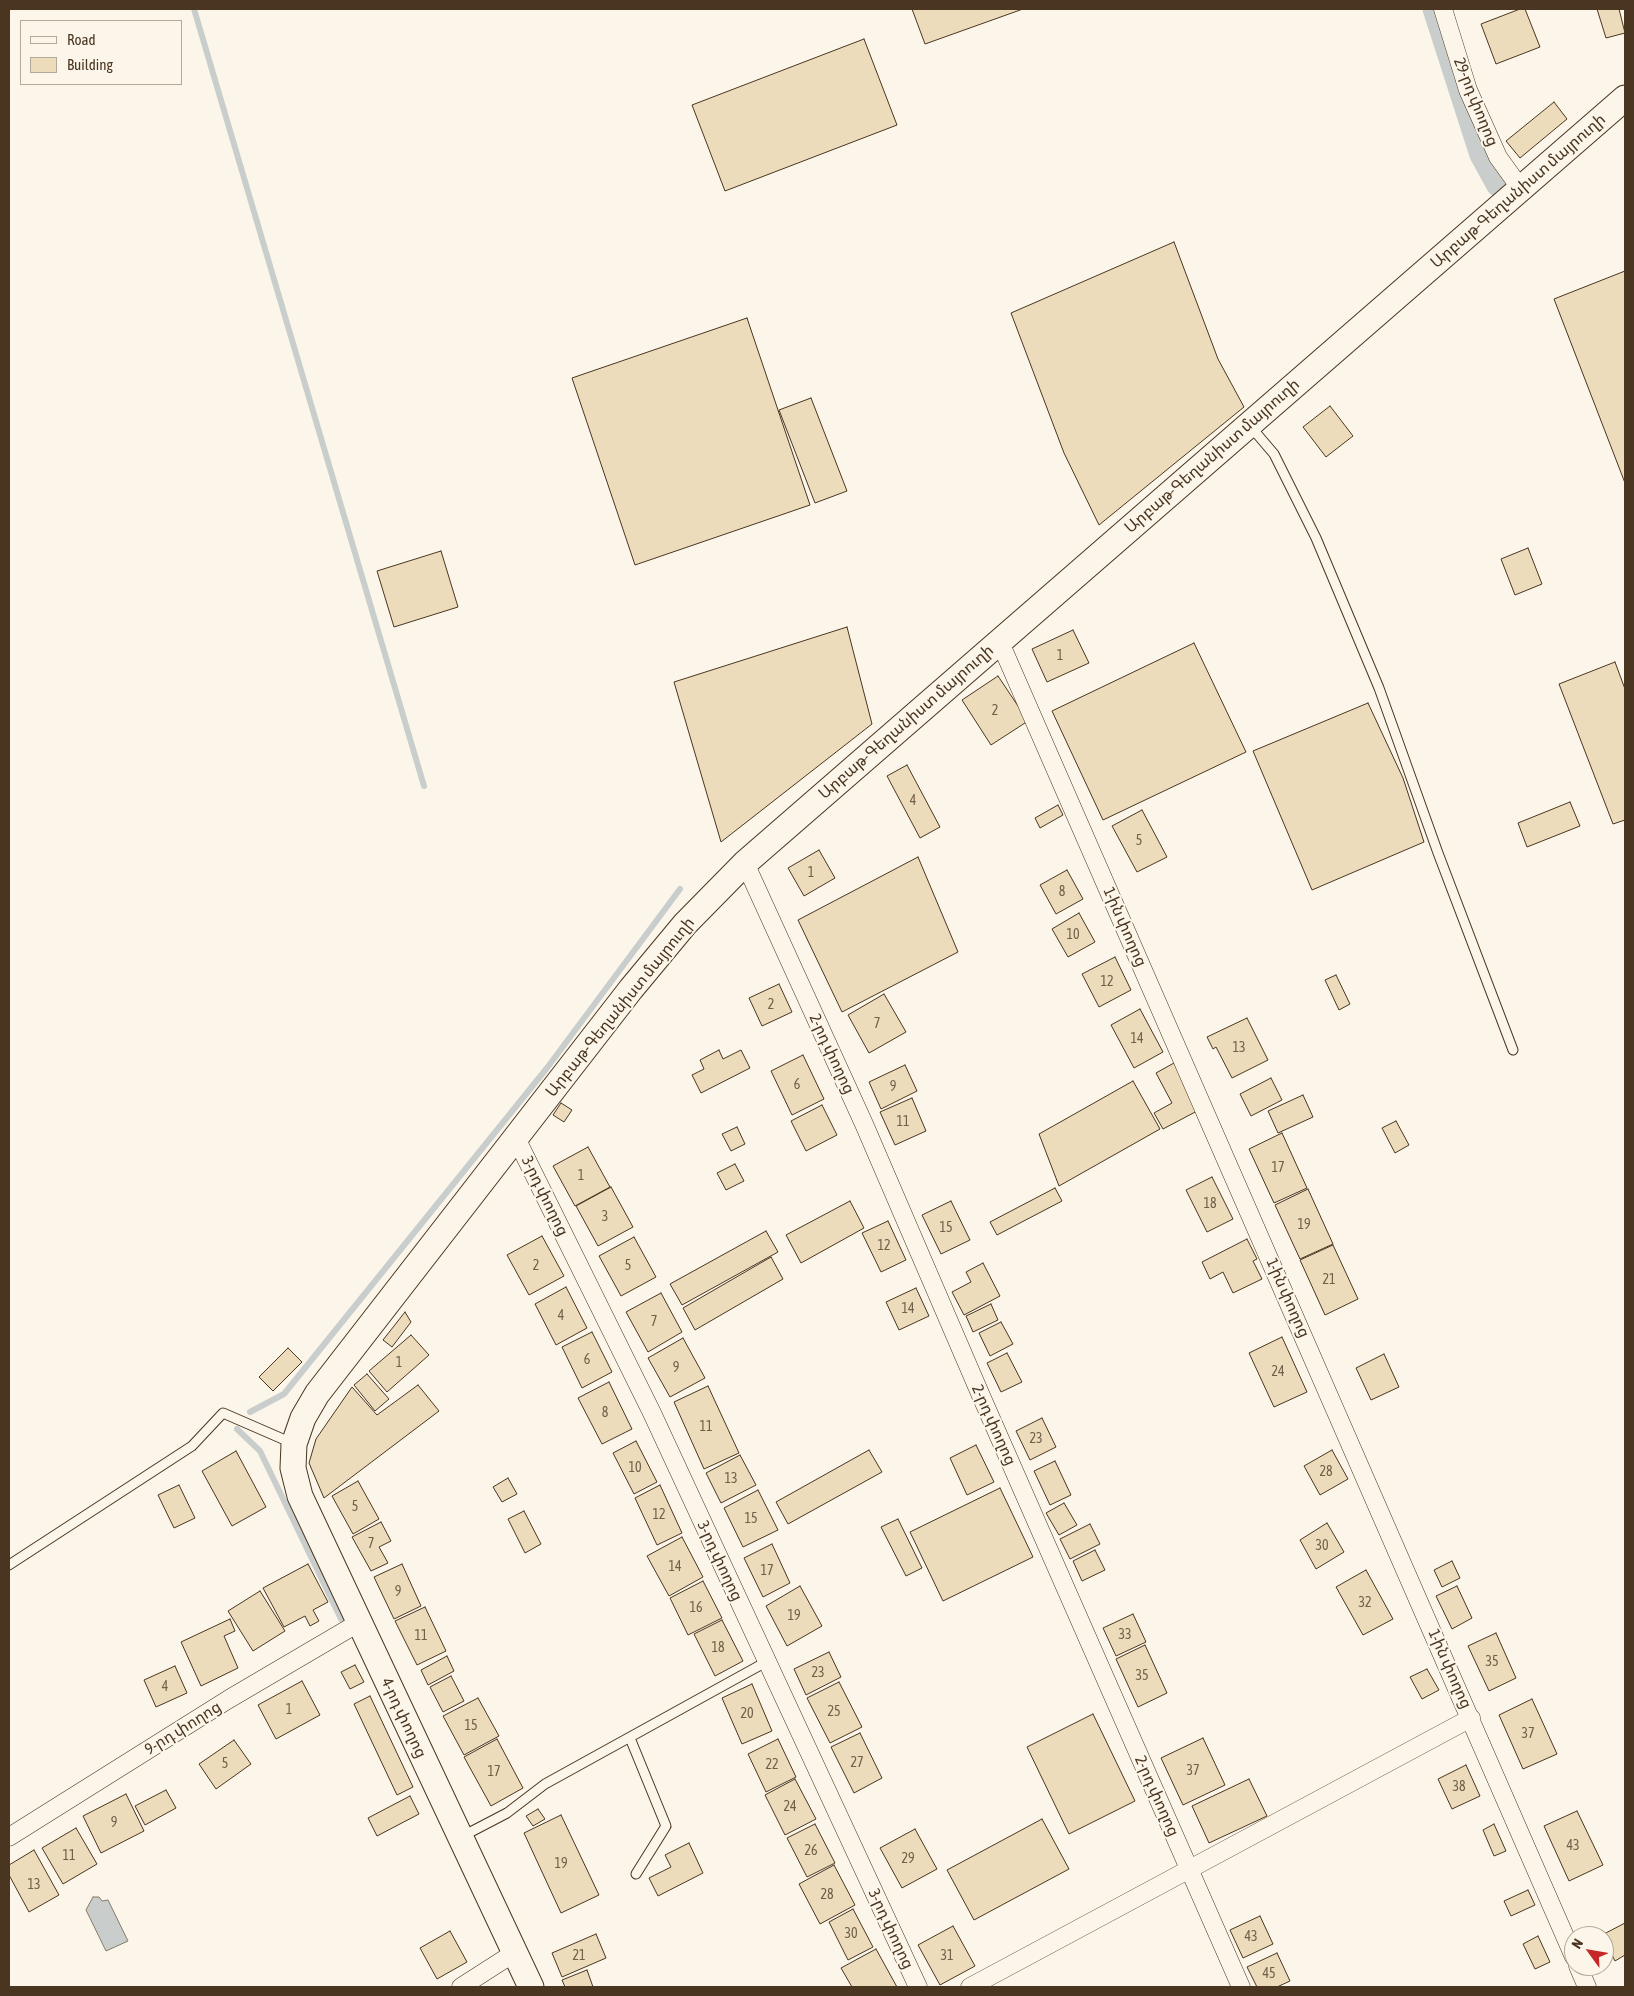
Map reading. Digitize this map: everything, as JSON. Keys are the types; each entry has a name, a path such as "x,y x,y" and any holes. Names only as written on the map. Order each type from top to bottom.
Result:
{"main road":[{"name":"Արբաթ-Գեղանիստ մայրուղի","path":"294,1444 303,1418 317,1394 631,989 685,924 745,864 999,640 1625,98"},
{"name":"4-րդ փողոց","path":"294,1444 293,1468 300,1496 531,1987"}],"street":[{"name":"29-րդ փողոց","path":"1443,9 1468,90 1498,157 1522,189"},
{"name":"1-ին փողոց","path":"999,640 1564,1934"},
{"name":"2-րդ փողոց","path":"745,864 864,1124 982,1398 1241,1987"},
{"name":"3-րդ փողոց","path":"516,1138 652,1413 918,1987"},
{"name":"9-րդ փողոց","path":"9,1837 229,1699 360,1622"},
{"path":"970,1987 1471,1718"},
{"path":"460,1987 514,1953"}],"lane":[{"path":"1249,424 1274,454 1316,538 1379,688 1438,853 1513,1050"},
{"path":"9,1565 192,1446 223,1413 294,1444"},
{"path":"460,1838 507,1813 545,1784 766,1662"},
{"path":"630,1738 666,1826 636,1874"}],"shaded area":[{"path":"93,1897 99,1897 102,1901 108,1900 128,1941 106,1951 86,1910"}],"building":[{"path":"912,9 1023,9 925,44"},
{"path":"1520,9 1525,9 1540,47 1496,64 1481,24"},
{"path":"1597,9 1619,9 1625,33 1606,38"},
{"path":"864,39 897,125 725,191 692,105"},
{"path":"1554,102 1567,119 1520,158 1506,141"},
{"path":"1174,242 1218,359 1244,407 1099,525 1064,453 1011,313"},
{"path":"1625,271 1625,483 1554,299"},
{"path":"747,318 810,505 635,565 572,378"},
{"path":"811,398 847,491 815,503 779,410"},
{"path":"1330,406 1353,436 1326,457 1303,427"},
{"path":"1528,548 1542,584 1515,595 1501,559"},
{"path":"441,551 458,607 394,627 377,571"},
{"path":"847,627 872,724 721,842 674,682"},
{"path":"1073,630 1089,663 1047,682 1032,649"},
{"path":"1194,643 1246,752 1103,820 1052,711"},
{"path":"1615,662 1625,689 1625,820 1613,824 1559,684"},
{"path":"998,676 1028,721 991,745 962,700"},
{"path":"1368,703 1403,778 1424,842 1312,890 1253,751"},
{"path":"907,765 940,827 920,838 887,776"},
{"path":"1570,802 1580,826 1527,847 1518,823"},
{"path":"1058,805 1063,815 1040,828 1035,818"},
{"path":"1142,810 1167,857 1137,872 1112,826"},
{"path":"819,850 835,878 804,896 788,868"},
{"path":"918,857 958,952 842,1012 798,920"},
{"path":"1067,870 1083,899 1056,914 1040,885"},
{"path":"1079,913 1095,942 1068,957 1052,929"},
{"path":"1115,957 1131,990 1099,1007 1082,974"},
{"path":"1336,975 1350,1004 1339,1010 1325,980"},
{"path":"779,984 792,1012 762,1026 749,998"},
{"path":"884,994 906,1032 869,1053 848,1015"},
{"path":"1140,1009 1163,1052 1134,1068 1111,1025"},
{"path":"1247,1018 1268,1060 1232,1078 1216,1047 1213,1049 1207,1037"},
{"path":"719,1050 723,1059 741,1050 750,1068 701,1093 692,1075 704,1069 700,1060"},
{"path":"803,1055 824,1099 792,1115 771,1071"},
{"path":"1174,1063 1199,1110 1163,1129 1154,1113 1172,1103 1156,1073"},
{"path":"905,1065 917,1091 881,1109 869,1082"},
{"path":"1271,1078 1282,1100 1251,1116 1240,1094"},
{"path":"1133,1081 1160,1129 1059,1186 1039,1134"},
{"path":"1303,1095 1313,1117 1278,1133 1268,1111"},
{"path":"912,1098 926,1131 895,1145 880,1112"},
{"path":"561,1103 572,1110 564,1122 553,1115"},
{"path":"822,1105 837,1135 806,1151 791,1121"},
{"path":"1396,1121 1409,1145 1395,1153 1382,1128"},
{"path":"737,1127 745,1144 731,1151 722,1134"},
{"path":"1282,1133 1307,1188 1274,1203 1249,1149"},
{"path":"588,1147 610,1187 575,1206 553,1166"},
{"path":"735,1164 744,1181 726,1190 717,1173"},
{"path":"1212,1177 1233,1219 1207,1232 1186,1190"},
{"path":"611,1187 633,1227 598,1246 576,1206"},
{"path":"1055,1188 1062,1201 997,1235 990,1222"},
{"path":"1308,1189 1333,1244 1300,1259 1275,1205"},
{"path":"850,1201 864,1228 801,1263 786,1235"},
{"path":"951,1201 970,1240 941,1254 922,1215"},
{"path":"888,1221 906,1260 881,1272 862,1233"},
{"path":"766,1231 778,1252 682,1305 670,1284"},
{"path":"542,1236 564,1276 529,1295 507,1255"},
{"path":"634,1237 656,1277 621,1296 599,1256"},
{"path":"1247,1239 1257,1259 1253,1261 1262,1279 1233,1293 1223,1272 1210,1279 1202,1262"},
{"path":"1333,1245 1358,1299 1325,1315 1300,1260"},
{"path":"771,1257 783,1279 695,1330 683,1308"},
{"path":"983,1263 1000,1296 964,1315 952,1292 971,1282 966,1272"},
{"path":"566,1287 587,1328 556,1345 535,1304"},
{"path":"916,1288 929,1316 899,1330 886,1302"},
{"path":"661,1293 682,1332 648,1352 626,1312"},
{"path":"991,1304 998,1320 973,1332 966,1316"},
{"path":"405,1312 411,1322 392,1347 383,1340"},
{"path":"1001,1322 1013,1344 990,1356 979,1333"},
{"path":"592,1332 612,1372 582,1388 562,1347"},
{"path":"411,1335 429,1355 387,1392 369,1371"},
{"path":"1282,1337 1307,1392 1274,1407 1249,1353"},
{"path":"683,1338 705,1378 670,1397 648,1358"},
{"path":"288,1348 302,1362 273,1391 259,1377"},
{"path":"1007,1353 1022,1382 1001,1392 987,1363"},
{"path":"1384,1354 1399,1387 1371,1400 1356,1368"},
{"path":"367,1374 389,1399 375,1411 354,1385"},
{"path":"609,1382 632,1429 602,1444 578,1398"},
{"path":"418,1385 439,1411 324,1498 309,1463 316,1439 352,1387 377,1415"},
{"path":"708,1386 739,1453 704,1469 674,1402"},
{"path":"1042,1418 1056,1447 1030,1460 1016,1431"},
{"path":"636,1441 657,1482 634,1494 613,1453"},
{"path":"976,1445 994,1482 967,1495 950,1458"},
{"path":"869,1450 882,1472 788,1524 776,1502"},
{"path":"1332,1450 1348,1479 1320,1495 1304,1466"},
{"path":"236,1451 266,1507 232,1526 202,1471"},
{"path":"740,1455 756,1485 721,1503 706,1473"},
{"path":"1055,1461 1071,1495 1050,1505 1034,1471"},
{"path":"508,1478 517,1494 502,1502 493,1487"},
{"path":"358,1481 379,1519 353,1534 332,1496"},
{"path":"179,1485 195,1518 174,1528 158,1495"},
{"path":"660,1485 682,1533 657,1545 635,1498"},
{"path":"1000,1488 1033,1557 943,1601 910,1532"},
{"path":"758,1490 778,1530 743,1547 724,1508"},
{"path":"1064,1503 1077,1525 1059,1535 1046,1513"},
{"path":"524,1511 541,1544 525,1553 508,1519"},
{"path":"898,1519 922,1568 906,1576 881,1527"},
{"path":"381,1522 391,1541 379,1547 388,1563 371,1571 352,1537"},
{"path":"1327,1523 1344,1552 1316,1569 1300,1540"},
{"path":"1090,1524 1100,1544 1070,1559 1060,1539"},
{"path":"682,1537 703,1577 669,1596 647,1556"},
{"path":"772,1544 790,1583 763,1597 744,1558"},
{"path":"1095,1550 1105,1570 1082,1581 1073,1561"},
{"path":"1452,1561 1460,1578 1442,1587 1434,1570"},
{"path":"308,1564 328,1602 313,1610 319,1621 310,1626 305,1616 284,1627 263,1588"},
{"path":"402,1564 421,1606 394,1619 374,1577"},
{"path":"1366,1570 1393,1619 1363,1635 1336,1587"},
{"path":"703,1581 722,1618 688,1635 670,1598"},
{"path":"800,1586 822,1626 787,1646 766,1606"},
{"path":"1457,1586 1472,1618 1452,1629 1436,1596"},
{"path":"260,1591 285,1631 253,1651 228,1611"},
{"path":"425,1607 446,1651 417,1665 395,1621"},
{"path":"1133,1614 1146,1642 1116,1656 1103,1628"},
{"path":"230,1619 235,1631 224,1636 238,1668 201,1686 181,1642"},
{"path":"722,1620 743,1661 715,1676 694,1634"},
{"path":"1496,1633 1516,1678 1489,1691 1468,1646"},
{"path":"1145,1645 1167,1693 1138,1707 1116,1659"},
{"path":"829,1652 841,1677 806,1695 794,1669"},
{"path":"447,1656 454,1671 428,1685 421,1670"},
{"path":"355,1665 364,1682 350,1689 341,1672"},
{"path":"175,1666 187,1693 156,1707 144,1680"},
{"path":"1427,1669 1439,1690 1422,1699 1410,1677"},
{"path":"451,1676 464,1701 443,1712 430,1687"},
{"path":"302,1681 320,1715 276,1739 258,1705"},
{"path":"839,1682 862,1727 830,1743 807,1698"},
{"path":"752,1684 772,1731 742,1744 722,1698"},
{"path":"370,1696 413,1787 397,1795 354,1704"},
{"path":"478,1698 499,1736 464,1755 443,1716"},
{"path":"1532,1699 1557,1754 1523,1769 1499,1715"},
{"path":"1093,1714 1135,1801 1069,1834 1027,1747"},
{"path":"860,1733 882,1778 854,1793 831,1747"},
{"path":"1203,1738 1225,1785 1183,1805 1161,1758"},
{"path":"497,1739 523,1788 491,1806 464,1757"},
{"path":"778,1739 796,1777 766,1792 748,1754"},
{"path":"234,1740 251,1764 216,1789 199,1764"},
{"path":"1466,1765 1480,1796 1452,1809 1438,1779"},
{"path":"795,1779 816,1819 785,1835 765,1795"},
{"path":"1249,1779 1267,1816 1209,1843 1192,1806"},
{"path":"166,1790 176,1808 145,1825 135,1806"},
{"path":"126,1794 144,1831 101,1853 83,1816"},
{"path":"410,1796 419,1814 377,1836 368,1818"},
{"path":"538,1809 545,1819 533,1826 526,1816"},
{"path":"1577,1811 1603,1865 1569,1881 1544,1826"},
{"path":"561,1815 599,1895 561,1913 524,1833"},
{"path":"1042,1819 1069,1869 974,1920 947,1870"},
{"path":"815,1824 835,1863 807,1877 787,1838"},
{"path":"1494,1824 1506,1851 1494,1856 1483,1830"},
{"path":"76,1828 97,1864 63,1884 42,1848"},
{"path":"915,1829 937,1869 902,1888 880,1848"},
{"path":"689,1843 703,1873 658,1896 649,1878 671,1867 665,1855"},
{"path":"34,1850 59,1895 29,1912 9,1875 9,1865"},
{"path":"834,1865 855,1905 820,1924 799,1884"},
{"path":"1528,1890 1535,1905 1511,1916 1504,1901"},
{"path":"853,1909 873,1947 848,1960 829,1922"},
{"path":"1260,1916 1273,1944 1243,1958 1230,1930"},
{"path":"1625,1923 1625,1955 1615,1961 1614,1959 1614,1929"},
{"path":"953,1926 975,1966 940,1985 918,1945"},
{"path":"450,1931 467,1962 437,1979 420,1948"},
{"path":"596,1934 606,1958 562,1977 552,1953"},
{"path":"1538,1936 1550,1962 1535,1969 1523,1944"},
{"path":"876,1949 897,1987 852,1987 841,1968"},
{"path":"1277,1953 1290,1981 1277,1987 1257,1987 1247,1967"},
{"path":"587,1970 593,1987 565,1987 562,1980"}],"waterway":[{"path":"194,9 424,786"},
{"path":"1433,9 1480,155 1497,186"},
{"path":"250,1412 284,1394 547,1068 680,889"},
{"path":"237,1429 260,1451 341,1619"}]}
